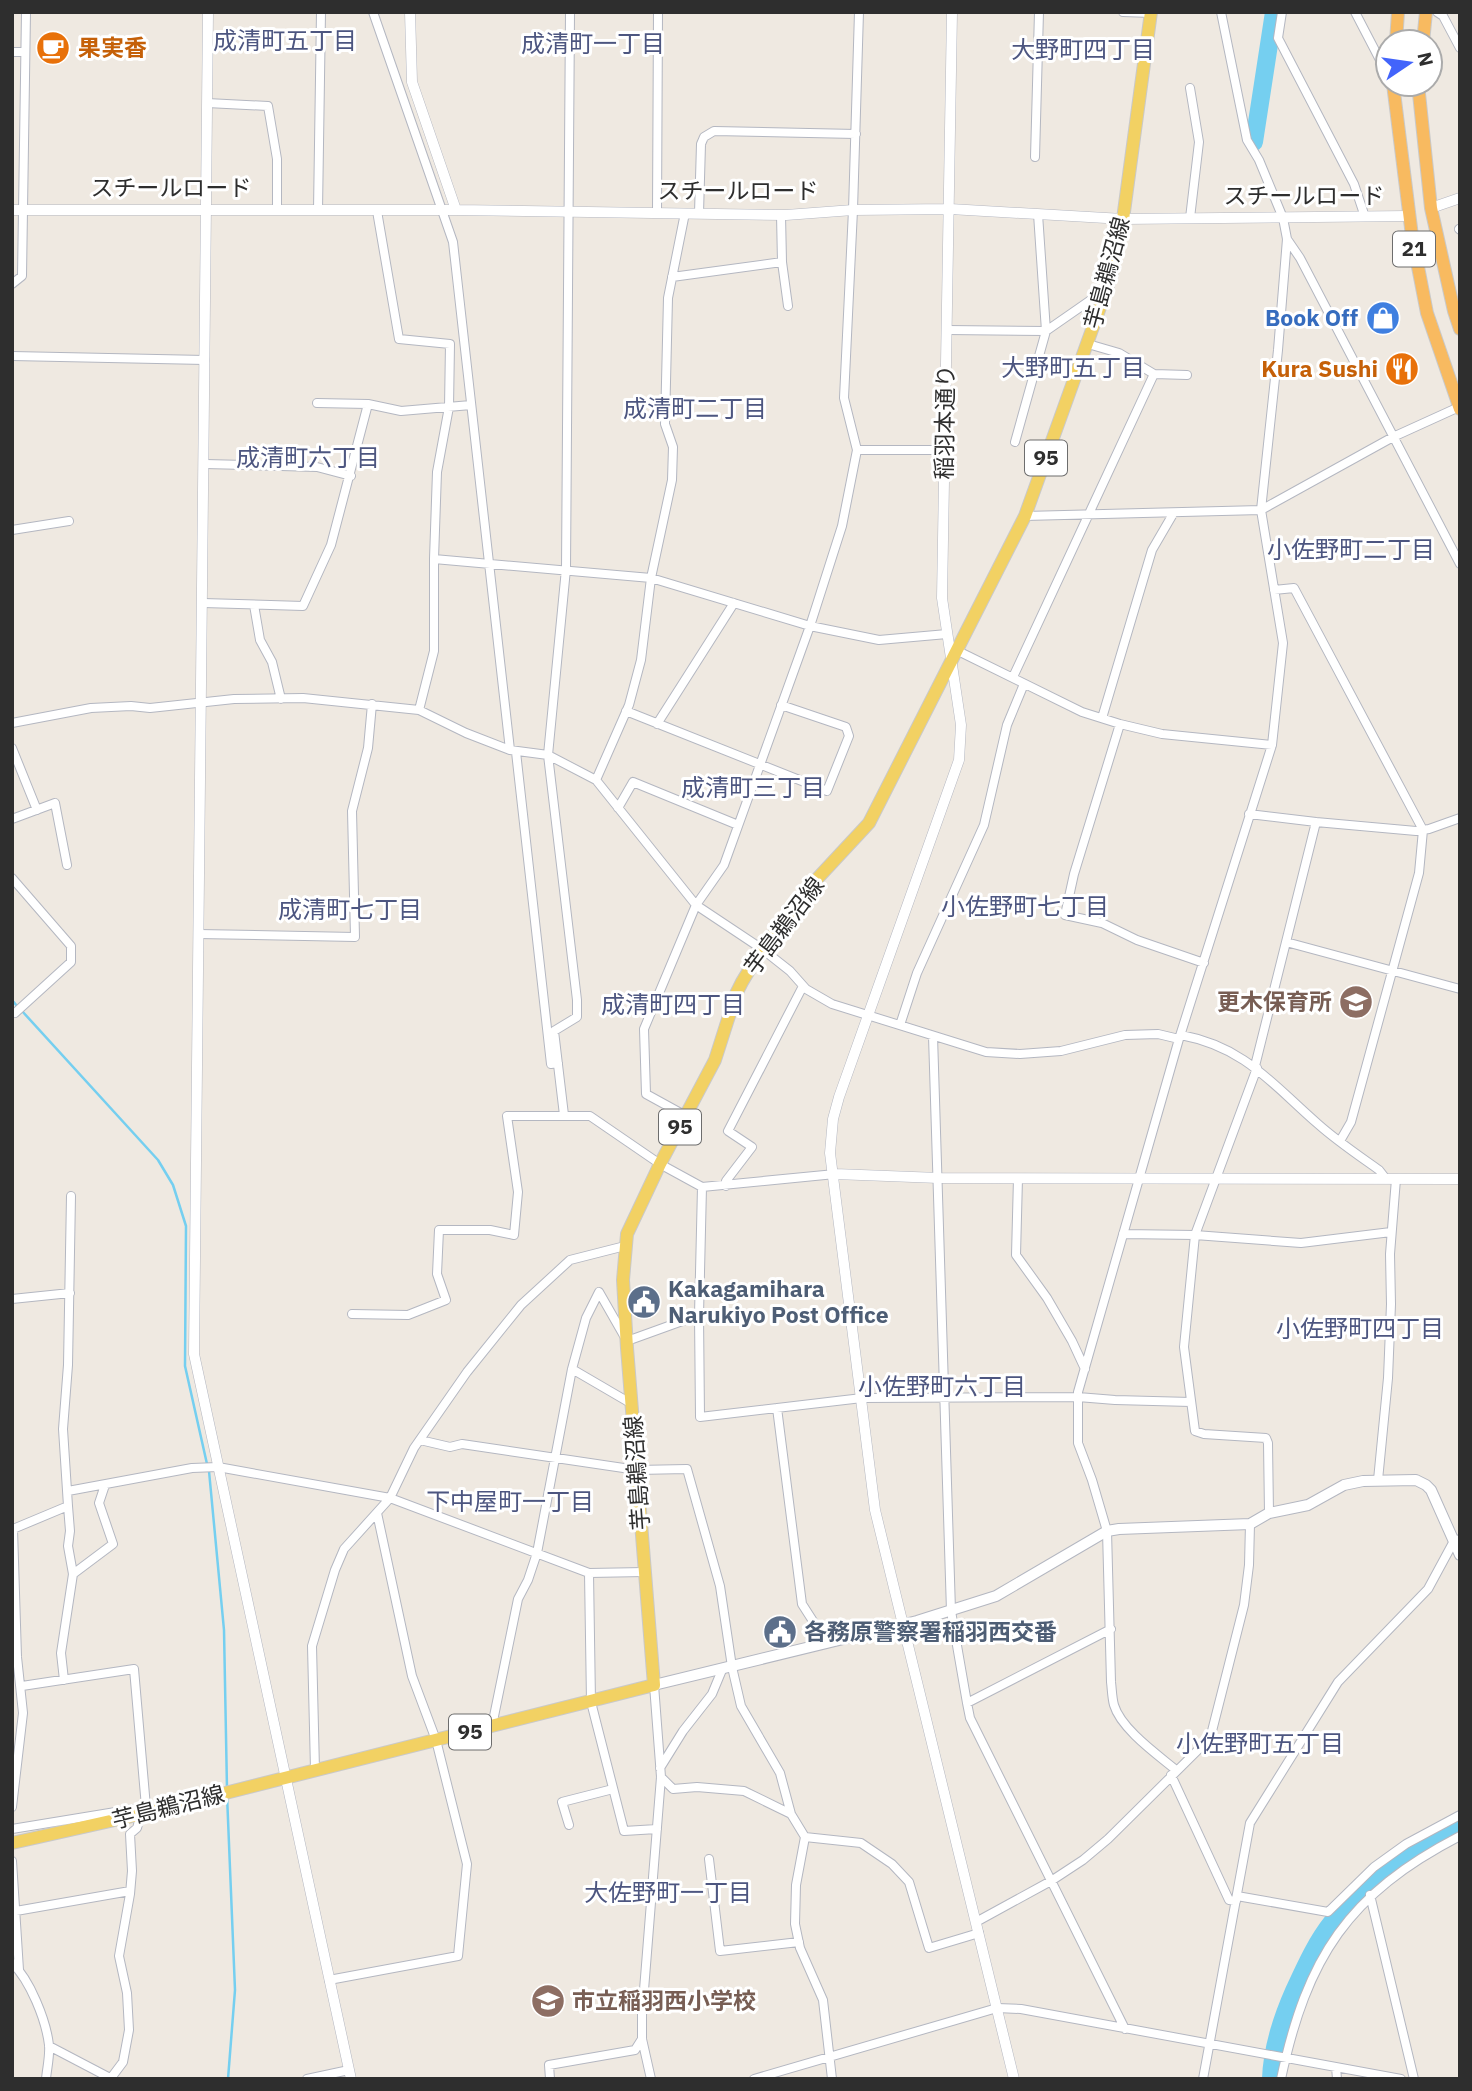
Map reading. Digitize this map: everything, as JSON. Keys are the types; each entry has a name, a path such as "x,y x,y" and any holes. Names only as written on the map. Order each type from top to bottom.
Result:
{"highway":[{"name":"21","path":"1395,98 1408,216 1427,313 1459,408"},
{"name":"21","path":"1420,98 1432,208 1460,329"},
{"name":"スチールロード","path":"1408,216 1432,208"}],"main road":[{"name":"芋島鵜沼線","path":"12,1843 227,1793 654,1685 623,1280 627,1234 660,1164 715,1060 736,994 762,949 816,880 869,823 1025,516 1108,289 1123,219 1152,13"},
{"path":"654,1685 727,1669 951,1611 996,1596 1107,1531 1119,1528 1250,1524 1269,1513 1308,1505 1344,1485 1377,1480 1416,1480 1426,1485 1457,1540 1460,1555"}],"street":[{"path":"12,284 22,276 17,210 26,12"},
{"path":"208,12 194,1354 350,2074 307,2079"},
{"path":"318,210 321,12"},
{"path":"373,12 453,242 489,564 551,1065 558,1063"},
{"path":"411,12 412,82 456,210"},
{"path":"564,1115 554,1031 577,1017 548,755 566,569 570,12"},
{"path":"657,212 658,12"},
{"path":"686,1116 646,1094 644,1029 696,905 724,865 810,626 842,526 856,450 844,398 859,12"},
{"name":"稲羽本通り","path":"952,12 942,598 947,634 954,655 961,725 959,760 833,1119 830,1153 835,1174 875,1510 1014,2079"},
{"path":"1035,157 1039,12"},
{"path":"1123,12 1152,13"},
{"path":"1221,12 1247,140 1259,160 1283,218 1287,239 1261,510 1283,643 1272,745 1180,1037 1084,1369 1078,1397 1078,1443 1107,1531 1111,1682 1115,1707 1125,1724 1174,1773 1229,1900 1236,1898 1328,1912 1374,1867 1406,1844 1460,1815"},
{"path":"1282,12 1278,38 1354,184 1366,217"},
{"path":"1355,12 1374,48"},
{"path":"1437,12 1443,16 1460,48"},
{"path":"12,52 25,52"},
{"path":"1190,88 1199,142 1190,218"},
{"path":"207,103 268,106 277,159 277,209"},
{"path":"699,213 701,144 704,137 714,131 856,134"},
{"name":"スチールロード","path":"1432,208 1460,198"},
{"name":"スチールロード","path":"17,210 208,208 781,215 950,209 1123,219 1408,216"},
{"path":"377,211 399,339 450,344 449,407 437,472 434,651 419,710"},
{"path":"596,780 626,712 641,660 651,578 672,480 673,447 665,424 668,298 685,213"},
{"path":"1015,442 1046,331 1038,214"},
{"path":"781,215 782,262 788,306"},
{"path":"1287,239 1300,258 1460,564"},
{"path":"672,277 782,262"},
{"path":"947,330 1046,331 1108,289"},
{"path":"1088,344 1119,353 1154,374 1187,375"},
{"path":"12,356 205,360"},
{"path":"1013,677 1154,374"},
{"path":"317,403 368,404 401,411 471,405"},
{"path":"203,603 303,606 331,545 368,404"},
{"path":"1025,516 1261,510 1393,438 1459,408"},
{"path":"856,450 944,450"},
{"path":"205,464 317,467 351,476"},
{"path":"1102,718 1152,550 1173,514"},
{"path":"12,530 69,522"},
{"path":"434,559 651,578 810,626 879,640 964,635"},
{"path":"1274,590 1294,588 1423,830 1419,873 1351,1122 1340,1141"},
{"path":"657,724 734,603"},
{"path":"254,605 260,640 272,662 281,699"},
{"path":"954,655 1013,677 1082,712 1121,724 1162,734 1272,745"},
{"path":"900,1025 917,973 984,825 1007,725 1024,684"},
{"path":"12,723 91,708 150,708 234,699 303,698 419,710 466,733 513,751 548,755 596,780 696,905 762,949 790,971 803,986 832,1004 869,1013 986,1052 1020,1054 1061,1051 1125,1035 1158,1034 1206,1040 1256,1067 1340,1141 1391,1179"},
{"path":"198,933 355,937 352,811 368,748 372,704"},
{"path":"626,712 827,791 849,736 846,727 781,705"},
{"path":"1121,724 1074,874 1065,915 1102,923 1137,940 1204,963"},
{"path":"12,748 37,810"},
{"path":"618,808 633,782 738,825"},
{"path":"12,819 55,803 67,865"},
{"path":"1249,814 1423,830 1460,818"},
{"path":"1269,1513 1266,1438 1204,1434 1195,1431 1185,1348 1195,1235 1256,1067 1316,822"},
{"path":"12,878 71,946 71,962 18,1010"},
{"path":"1286,942 1460,989"},
{"path":"726,1186 726,1181 752,1147 728,1131 803,986"},
{"path":"933,1036 951,1611 967,1703 970,1718 1125,2029"},
{"path":"352,1314 408,1315 446,1300 437,1274 439,1230 490,1230 514,1235 518,1192 507,1116 590,1116 660,1164 702,1187 835,1174 939,1178 1391,1179 1459,1176"},
{"path":"1018,1178 1016,1255 1053,1309 1072,1341 1084,1369"},
{"path":"1377,1480 1388,1378 1391,1179"},
{"path":"702,1187 699,1315 701,1417 862,1398 1078,1397 1191,1402"},
{"path":"64,1679 61,1653 73,1574 68,1546 70,1531 63,1429 68,1365 71,1196"},
{"path":"1123,1234 1195,1235 1301,1243 1391,1232"},
{"path":"315,1770 312,1646 344,1549 390,1498 420,1440 467,1372 521,1305 570,1260 625,1246"},
{"path":"492,1726 518,1599 537,1553 572,1369 586,1318 599,1292 627,1341 699,1315"},
{"path":"12,1298 70,1293"},
{"path":"572,1369 632,1404"},
{"path":"777,1408 802,1604 827,1643"},
{"path":"420,1440 450,1447 462,1444 637,1470 687,1469 720,1586 727,1669 741,1706 780,1773 791,1814 805,1837 796,1885 794,1924 823,2000 832,2079"},
{"path":"68,1491 218,1466 390,1498 589,1573 645,1573"},
{"path":"73,1574 113,1544 99,1503 105,1485"},
{"path":"12,1807 23,1713 17,1657 13,1527 68,1506"},
{"path":"329,1980 458,1955 467,1864 436,1740 412,1676 377,1513"},
{"path":"975,1922 1051,1881 1083,1860 1108,1839 1199,1749 1212,1731 1244,1605 1250,1524"},
{"path":"1203,2079 1251,1823 1338,1682 1428,1589 1457,1540"},
{"path":"589,1573 591,1702 624,1831 657,1829"},
{"path":"967,1703 1111,1629"},
{"path":"22,1686 134,1669 144,1812 138,1828 130,1833 132,1871 119,1956 127,1993 130,2030 123,2062 112,2079 49,2046"},
{"path":"661,1772 683,1731 712,1694 727,1669"},
{"path":"651,2079 642,2039 661,1772 654,1685"},
{"path":"661,1772 673,1789 697,1787 744,1791 791,1814"},
{"path":"569,1825 562,1802 613,1789"},
{"path":"12,1829 144,1812"},
{"path":"1281,2079 1284,2057 1298,2011 1316,1968 1345,1923 1370,1895 1426,1854 1460,1836"},
{"path":"805,1837 861,1843 892,1864 909,1882 929,1948 979,1933"},
{"path":"709,1859 720,1951 799,1942"},
{"path":"12,1861 19,1970"},
{"path":"16,1911 130,1891"},
{"path":"1370,1895 1414,2079"},
{"path":"12,1963 19,1970 40,2011 49,2046 46,2079"},
{"path":"754,2079 997,2008 1021,2009 1401,2079"},
{"path":"550,2079 549,2065 635,2050 642,2039"},
{"path":"1336,2067 1337,2079"}],"waterway":[{"path":"1254,142 1274,12"},
{"path":"12,1000 17,1006"},
{"path":"22,1011 158,1160 173,1185 186,1226 185,1366 207,1464"},
{"path":"209,1471 224,1630 227,1789"},
{"path":"227,1795 235,1990 228,2079"},
{"path":"1271,2079 1285,2012 1316,1946 1327,1929 1346,1906 1376,1879 1408,1855 1460,1825"}],"place":[{"name":"果実香","path":"53,48"},
{"name":"Book Off","path":"1383,318"},
{"name":"Kura Sushi","path":"1402,369"},
{"name":"更木保育所","path":"1356,1002"},
{"name":"Kakagamihara Narukiyo Post Office","path":"644,1302"},
{"name":"各務原警察署稲羽西交番","path":"780,1632"},
{"name":"市立稲羽西小学校","path":"548,2001"}],"district":[{"name":"成清町五丁目","path":"285,41"},
{"name":"成清町一丁目","path":"593,44"},
{"name":"大野町四丁目","path":"1083,50"},
{"name":"大野町五丁目","path":"1073,368"},
{"name":"成清町二丁目","path":"695,409"},
{"name":"成清町六丁目","path":"308,458"},
{"name":"小佐野町二丁目","path":"1351,550"},
{"name":"成清町三丁目","path":"753,788"},
{"name":"小佐野町七丁目","path":"1025,907"},
{"name":"成清町七丁目","path":"350,910"},
{"name":"成清町四丁目","path":"673,1005"},
{"name":"小佐野町四丁目","path":"1360,1329"},
{"name":"小佐野町六丁目","path":"942,1387"},
{"name":"下中屋町一丁目","path":"510,1502"},
{"name":"小佐野町五丁目","path":"1260,1744"},
{"name":"大佐野町一丁目","path":"668,1893"}]}
